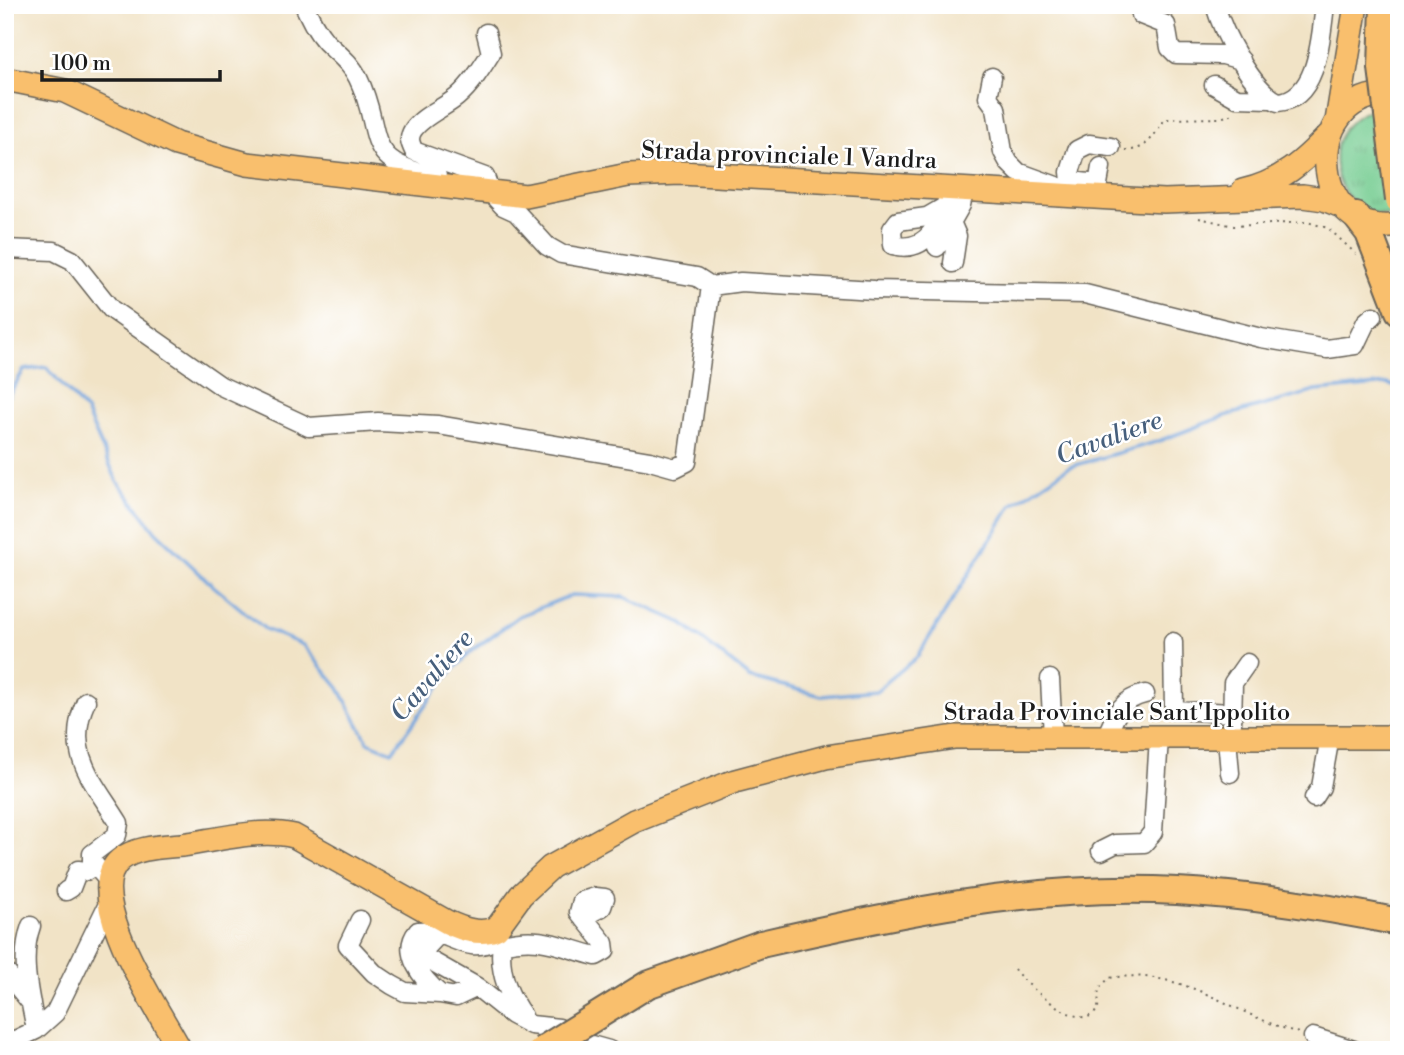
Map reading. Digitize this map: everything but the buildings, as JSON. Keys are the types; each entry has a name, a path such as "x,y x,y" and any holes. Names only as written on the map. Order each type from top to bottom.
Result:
{"highway":[{"path":"1384,5 1382,68 1399,200"},
{"path":"1357,228 1399,311"},
{"path":"542,1050 647,985 761,944 879,917 1003,899 1088,891 1177,891 1325,907 1399,922"}],"main road":[{"path":"1356,5 1333,128 1325,154 1326,173 1332,191 1357,228"},
{"name":"Strada provinciale 1 Vandra","path":"5,79 65,91 176,144 247,164 490,188 526,196 628,175 681,173 957,205 1068,191 1164,201 1303,196 1357,228 1374,224 1399,225"},
{"name":"Strada provinciale 1 Vandra","path":"1212,198 1279,179 1298,167 1351,107 1369,97 1399,95"},
{"name":"Strada Provinciale Sant'Ippolito","path":"497,938 497,928 532,883 573,853 634,821 735,781 826,757 955,737 1399,737"},
{"path":"180,1050 117,933 108,904 102,872 133,853 280,833 307,841 447,922 497,938"}],"street":[{"path":"304,5 325,41 349,63 359,78 374,137 391,160 415,172 490,188"},
{"path":"1147,5 1141,15 1166,25 1170,48 1176,54 1232,58"},
{"path":"1205,5 1232,58 1265,99"},
{"path":"1215,5 1232,58"},
{"path":"1214,85 1228,96 1287,102 1303,89 1320,45 1325,5"},
{"path":"486,33 491,53 482,68 459,95 418,124 411,133 409,142 414,151 424,157 485,177 490,188 527,221 547,246 561,254 697,277 711,286 741,282 874,290 1085,294 1261,338 1327,349 1355,345 1366,322 1373,316"},
{"path":"992,77 988,97 996,108 1003,152 1018,172 1068,191 1098,184 1101,167"},
{"path":"1068,191 1070,172 1077,150 1089,144 1111,147"},
{"path":"937,247 957,205"},
{"path":"953,263 957,236 957,205"},
{"path":"5,249 54,251 72,260 111,309 221,387 309,427 378,422 438,425 650,460 675,468 687,462 711,286"},
{"path":"1173,642 1174,710 1232,713"},
{"path":"1230,772 1229,738 1233,683 1247,663"},
{"path":"1049,679 1053,737"},
{"path":"1106,737 1122,704 1132,697 1145,694"},
{"path":"86,701 78,719 80,753 96,790 119,823 117,835 92,854 102,872"},
{"path":"1314,798 1321,787 1330,737"},
{"path":"1101,850 1115,844 1144,843 1153,832 1159,738"},
{"path":"66,891 71,888 78,870 102,872"},
{"path":"5,1045 36,1030 55,1013 108,904"},
{"path":"439,995 418,971 412,954 412,938 418,931 431,930 475,947 488,945 497,938 546,940 596,956 605,951 604,943 583,917"},
{"path":"360,920 348,945 374,973 405,992 456,997 477,987"},
{"path":"31,926 26,940 25,958 36,1030"},
{"path":"439,934 423,951 426,958 477,987 512,1015 531,1025 559,1028 583,1043 609,1050"},
{"path":"497,938 510,999 556,1050"},
{"path":"5,971 31,1003"},
{"path":"1313,1037 1354,1050"}],"path":[{"path":"1111,147 1132,151 1139,148 1150,141 1166,119 1220,118 1265,99"},
{"path":"1196,217 1234,226 1267,222 1307,222 1328,229 1357,228"},
{"path":"1014,969 1024,983 1079,1017 1090,1016 1098,1009 1099,989 1109,978 1136,974 1174,980 1276,1027 1313,1037"}],"green space":[{"path":"1399,104 1399,214 1374,213 1355,203 1342,186 1336,165 1338,144 1348,125 1368,110"}],"waterway":[{"name":"Cavaliere","path":"5,401 24,370 46,367 86,411 117,481 156,532 211,584 265,629 303,645 339,688 368,742 392,752 444,680 470,652 519,616 572,595 624,597 680,622 750,677 822,696 876,691 917,657 1012,505 1069,467 1156,442 1225,416 1316,391 1388,384 1399,388"}]}
